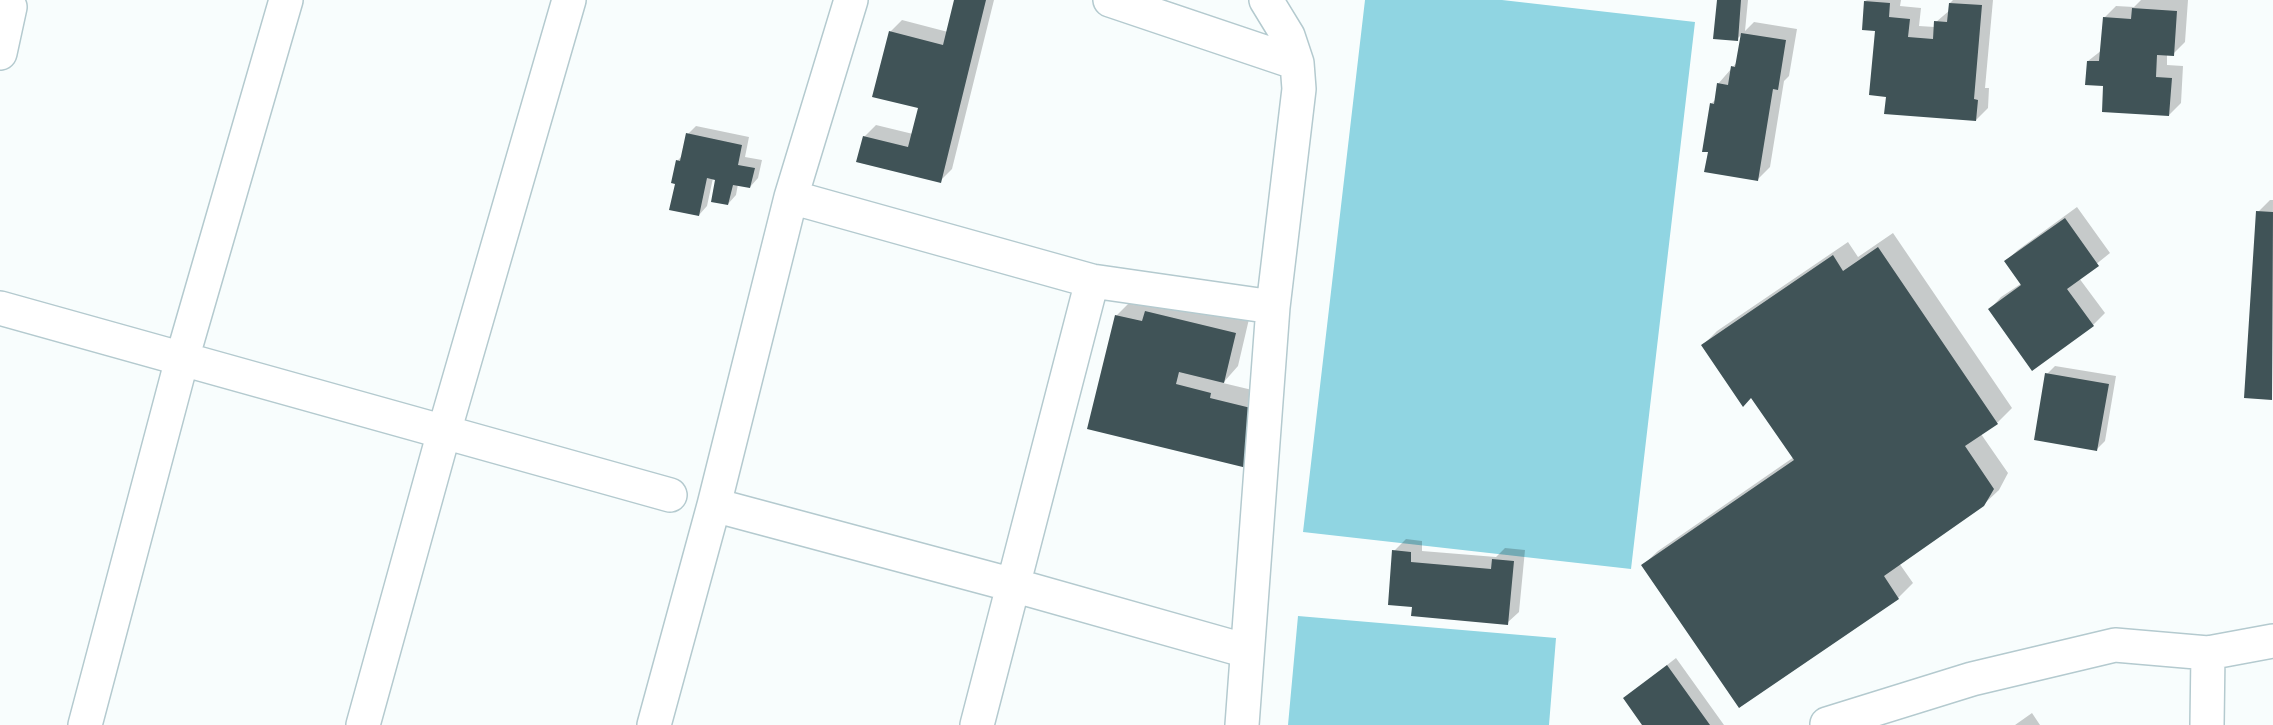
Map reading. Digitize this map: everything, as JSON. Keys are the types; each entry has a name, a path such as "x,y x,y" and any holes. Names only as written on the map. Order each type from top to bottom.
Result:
{"street":[{"path":"85,725 182,358 286,0"},
{"path":"363,725 444,432 569,0"},
{"path":"654,725 714,505 792,196 851,0"},
{"path":"1110,0 1298,63"},
{"path":"1242,725 1274,308 1299,89 1298,63 1288,36 1266,0"},
{"path":"0,53 13,5"},
{"path":"792,196 1092,281 1274,308"},
{"path":"977,725 1092,281"},
{"path":"0,308 670,495"},
{"path":"714,505 1013,585 1247,651"},
{"path":"1827,724 1972,679 2115,645 2208,653 2273,641"},
{"path":"2207,725 2208,653"}],"shaded area":[{"path":"1365,0 1502,0 1695,22 1631,569 1303,532"},
{"path":"1298,616 1556,638 1549,725 1288,725"}],"building":[{"path":"954,0 986,0 941,183 856,162 863,136 908,147 918,108 872,97 889,31 943,45"},
{"path":"1717,0 1741,0 1738,41 1713,39"},
{"path":"1864,1 1890,3 1889,17 1910,19 1908,37 1933,39 1934,21 1947,22 1949,3 1982,5 1974,99 1978,100 1976,121 1884,114 1886,97 1869,95 1875,31 1862,30"},
{"path":"2132,8 2177,11 2174,56 2157,55 2156,77 2172,78 2169,116 2102,112 2103,86 2085,85 2087,61 2099,61 2103,17 2131,19"},
{"path":"1741,33 1786,40 1778,90 1773,89 1758,181 1704,172 1708,152 1702,152 1710,103 1714,104 1717,83 1728,85 1731,66 1735,67"},
{"path":"686,133 742,145 738,165 755,168 750,188 733,185 728,205 711,202 715,180 707,178 699,216 669,210 675,184 671,183 676,160 680,161"},
{"path":"2256,211 2273,212 2272,400 2244,398"},
{"path":"2065,218 2099,266 2067,289 2094,326 2032,371 1988,309 2021,285 2004,261"},
{"path":"1878,247 1998,424 1965,446 1994,489 1984,506 1884,576 1899,599 1739,708 1641,565 1794,460 1751,398 1743,407 1701,345 1833,255 1843,271"},
{"path":"1145,311 1236,333 1224,383 1179,372 1176,384 1211,393 1210,398 1255,409 1251,469 1087,429 1115,315 1142,321"},
{"path":"2045,373 2109,384 2097,451 2034,440"},
{"path":"1392,550 1411,552 1411,562 1491,569 1492,559 1514,561 1508,625 1411,616 1412,607 1388,605"},
{"path":"1667,665 1710,725 1642,725 1623,698"}]}
